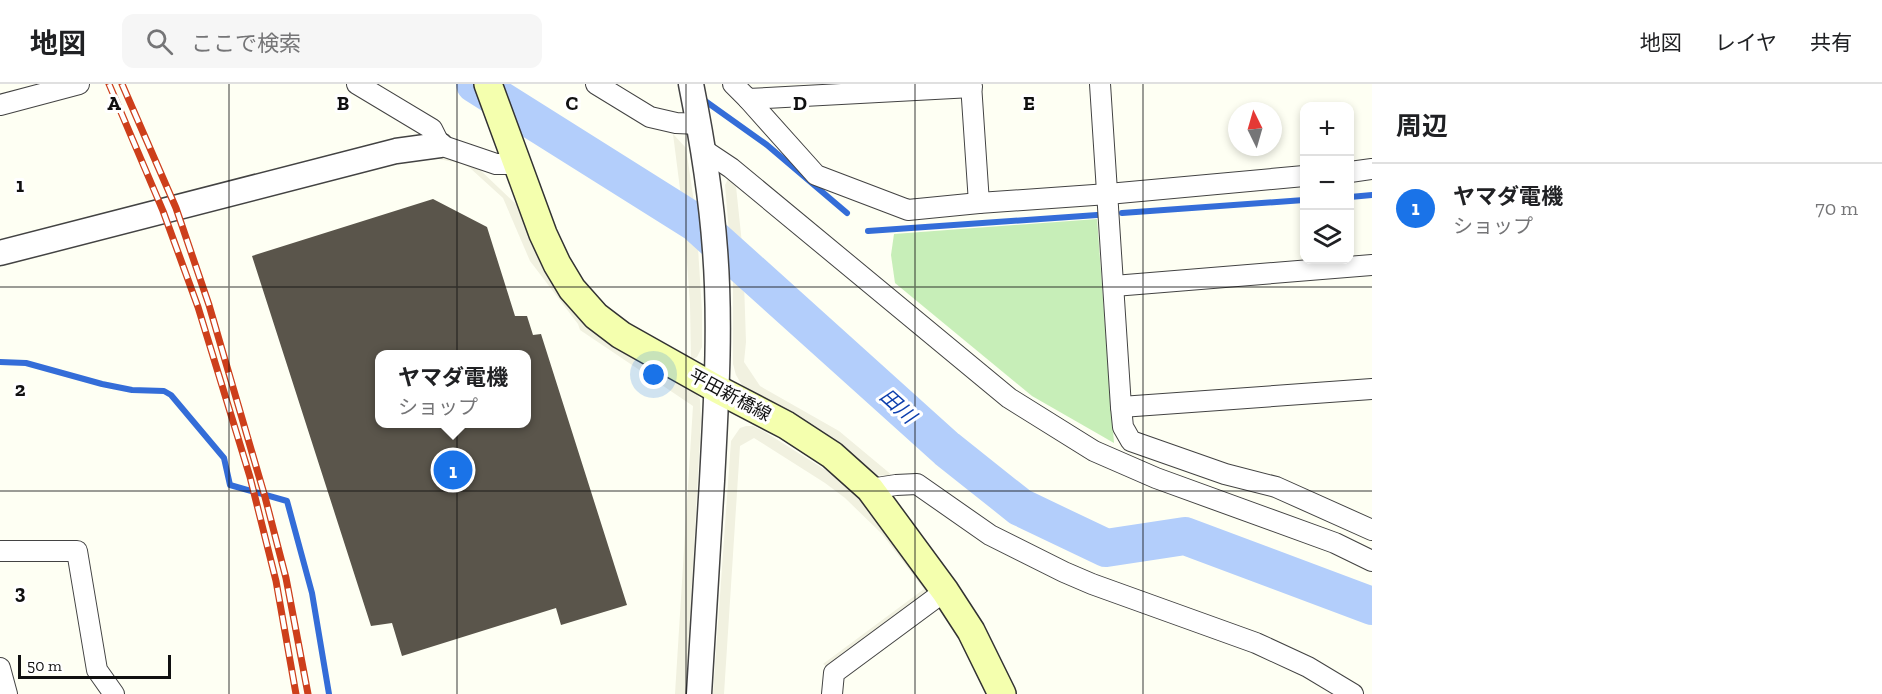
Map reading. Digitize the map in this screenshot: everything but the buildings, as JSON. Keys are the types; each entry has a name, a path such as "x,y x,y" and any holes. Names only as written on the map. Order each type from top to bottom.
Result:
{"main road":[{"name":"平田新橋線","path":"488,84 513,155 557,264 573,289 596,316 621,335 786,425 832,455 870,489 945,591 971,631 1002,694"}],"street":[{"path":"0,105 79,84"},
{"path":"357,84 432,129 440,145"},
{"path":"596,84 650,117 676,123 699,124"},
{"path":"691,84 705,154 716,252 718,322 717,389 699,694"},
{"path":"732,84 816,175 908,210 1300,176"},
{"path":"1100,84 1121,407 1123,427 1131,441 1225,474 1276,487 1372,530"},
{"path":"748,99 972,86 979,203"},
{"path":"0,253 396,151 440,145 496,164 513,155"},
{"path":"705,154 740,175 1009,398 1094,451 1156,478 1335,543 1372,561"},
{"path":"1354,171 1372,169"},
{"path":"1114,286 1372,265"},
{"path":"1121,407 1372,389"},
{"path":"870,489 917,484 990,535 1054,568 1092,585 1256,643 1308,667 1353,694"},
{"path":"0,551 77,551 97,670 114,694"},
{"path":"832,694 834,673 945,591"},
{"path":"0,668 7,694"}],"green space":[{"path":"1097,219 1114,443 1032,396 895,283 891,255 894,234"}],"shaded area":[{"path":"673,134 686,148 696,216 702,347 697,357 691,360 684,220"},
{"path":"440,154 478,168 519,207 587,327 625,354 646,360 691,386 700,399 701,419 686,694 675,694 693,406 580,330 578,324 530,261 503,198 463,164 429,157"},
{"path":"735,177 743,253 746,342 744,362 760,386 839,431 893,476 873,475 823,431 754,393 742,385 736,375 733,364 733,279 725,185 728,179"},
{"path":"753,426 765,432 832,474 855,494 873,512 929,589 927,594 828,667 823,664 924,589 882,534 845,498 754,438 740,446 724,694 713,694 731,441 740,428"}],"waterway":[{"name":"田川","path":"475,84 696,223 947,449 1020,507 1106,548 1185,536 1372,606"},
{"path":"701,98 767,145 847,213"},
{"path":"1354,197 1372,195"},
{"path":"1122,213 1300,200"},
{"path":"868,231 1097,215"},
{"path":"0,362 26,363 132,390 164,391 171,395 224,458 230,485 287,501 312,593 329,694"}],"railway":[{"path":"109,84 163,211 198,307 250,477 276,581 296,694"},
{"path":"122,84 176,208 209,305 286,578 308,694"}],"place":[{"name":"ヤマダ電機","path":"453,470"}]}
